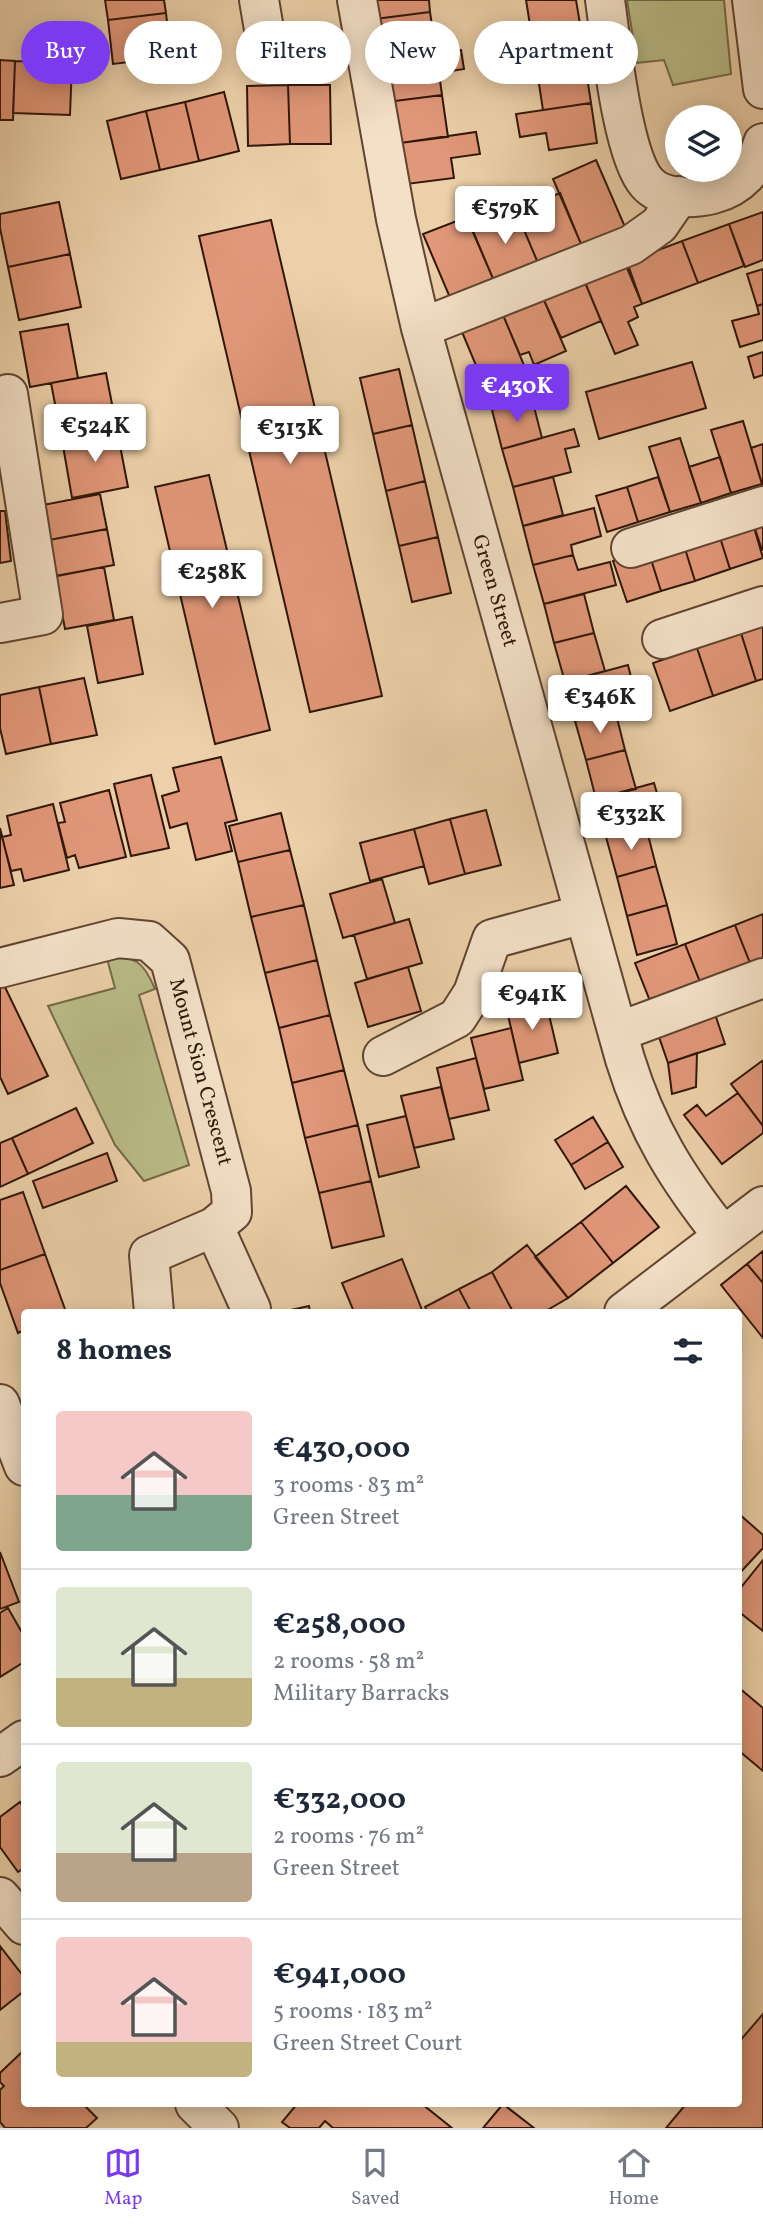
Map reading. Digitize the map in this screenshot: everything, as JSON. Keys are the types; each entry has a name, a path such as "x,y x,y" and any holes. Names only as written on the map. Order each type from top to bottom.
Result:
{"street":[{"path":"258,0 262,21"},
{"name":"Green Street","path":"358,0 396,219 421,328 633,1085 650,1128 677,1174 723,1236"},
{"path":"605,0 620,96 634,162 649,185 660,192 679,196 713,194 735,184 753,168 763,143"},
{"path":"752,0 763,89"},
{"path":"421,328 631,245 659,225 679,196"},
{"path":"0,623 43,615 8,394"},
{"path":"631,548 763,506"},
{"path":"662,639 763,606"},
{"path":"383,1056 457,1018 473,993 492,939 584,914"},
{"name":"Mount Sion Crescent","path":"0,968 118,938 149,941 170,960 231,1191 232,1212 214,1227"},
{"path":"618,1032 763,978"},
{"path":"628,1309 763,1206"},
{"path":"154,1309 149,1255 214,1227 251,1309"},
{"path":"0,1404 21,1458"},
{"path":"0,1757 21,1742"},
{"path":"0,1897 21,1922"},
{"path":"198,2107 219,2128"}],"green space":[{"path":"627,0 724,0 731,74 673,85 664,60 638,63 638,21 630,21"},
{"path":"106,955 137,962 155,989 139,995 189,1165 144,1181 115,1145 48,1006 115,988"}],"building":[{"path":"105,0 164,0 166,13 108,20"},
{"path":"372,0 429,0 430,12 375,19"},
{"path":"526,0 576,0 580,21 529,21"},
{"path":"430,12 431,21 375,21"},
{"path":"166,13 167,21 124,21 124,63 113,64 108,20"},
{"path":"460,50 464,69 460,70"},
{"path":"0,60 15,61 13,120 0,120"},
{"path":"15,61 21,61 21,84 71,84 70,115 13,113"},
{"path":"384,84 440,84 442,95 387,102"},
{"path":"539,84 588,84 591,103 543,110"},
{"path":"288,85 290,144 248,146 247,86"},
{"path":"288,85 330,85 331,144 290,144"},
{"path":"224,92 239,151 199,161 185,102"},
{"path":"442,95 448,137 393,144 387,102"},
{"path":"185,102 199,161 160,170 146,111"},
{"path":"591,103 597,143 549,150 546,133 520,137 516,114"},
{"path":"146,111 160,170 121,179 107,121"},
{"path":"476,132 480,154 451,158 454,178 399,185 393,144"},
{"path":"596,160 625,227 581,244 553,179"},
{"path":"560,193 581,244 538,263 516,211"},
{"path":"59,202 70,254 8,267 0,214"},
{"path":"516,211 538,263 494,281 472,230"},
{"path":"763,212 763,260 745,267 729,224"},
{"path":"467,217 494,281 451,300 423,234"},
{"path":"271,220 382,696 310,712 199,236"},
{"path":"729,224 744,266 698,283 682,241"},
{"path":"682,241 698,283 642,304 627,262"},
{"path":"70,254 81,307 19,320 8,267"},
{"path":"625,263 642,304 634,307 638,317 628,322 638,345 615,354 584,280"},
{"path":"763,269 763,304 757,306 747,274"},
{"path":"584,280 601,321 561,338 543,298"},
{"path":"543,298 566,351 534,365 529,352 520,355 503,315"},
{"path":"763,304 763,340 740,347 732,321 759,314 757,306"},
{"path":"503,315 526,370 485,387 462,332"},
{"path":"68,324 78,378 30,387 20,332"},
{"path":"763,352 763,375 754,378 748,357"},
{"path":"692,362 706,408 599,439 586,392"},
{"path":"399,369 412,425 373,434 360,378"},
{"path":"106,373 117,430 62,440 51,383"},
{"path":"532,399 542,438 502,449 492,410"},
{"path":"743,421 762,484 731,493 711,430"},
{"path":"412,425 425,481 386,491 373,434"},
{"path":"574,429 579,446 565,449 571,472 513,487 502,449"},
{"path":"117,430 128,487 72,498 62,440"},
{"path":"680,438 701,503 670,512 649,447"},
{"path":"763,444 763,483 762,484 751,448"},
{"path":"720,457 731,493 701,503 689,467"},
{"path":"209,475 270,730 215,744 155,487"},
{"path":"553,477 563,515 523,526 513,487"},
{"path":"658,477 670,512 638,522 627,487"},
{"path":"425,481 438,537 399,546 386,491"},
{"path":"627,487 638,522 607,532 596,496"},
{"path":"100,494 107,529 49,540 43,505"},
{"path":"594,508 601,536 571,545 573,555 533,565 523,526"},
{"path":"0,511 5,511 11,561 0,563"},
{"path":"763,513 763,549 762,550 751,517"},
{"path":"751,517 763,558 730,569 717,528"},
{"path":"717,528 730,569 695,581 682,539"},
{"path":"107,529 114,565 57,576 49,540"},
{"path":"438,537 451,593 412,602 399,546"},
{"path":"682,539 695,581 661,591 648,550"},
{"path":"648,550 661,591 627,602 613,561"},
{"path":"573,555 578,570 610,562 616,585 544,604 533,565"},
{"path":"104,567 114,620 65,629 55,576"},
{"path":"584,594 594,633 554,643 544,604"},
{"path":"132,617 143,674 98,683 87,626"},
{"path":"763,626 763,679 756,681 741,633"},
{"path":"594,633 605,671 565,682 554,643"},
{"path":"741,633 756,681 713,696 697,648"},
{"path":"697,648 713,696 670,711 653,663"},
{"path":"628,665 635,693 612,699 615,710 575,721 565,682"},
{"path":"84,678 97,735 51,744 39,687"},
{"path":"39,687 51,744 6,754 0,728 0,695"},
{"path":"615,710 625,750 586,760 575,721"},
{"path":"625,750 636,789 596,799 586,760"},
{"path":"221,757 237,820 225,823 232,851 196,860 187,823 170,828 162,796 179,791 173,768"},
{"path":"151,775 169,848 131,856 114,784"},
{"path":"654,783 661,807 673,804 677,819 606,837 596,799"},
{"path":"109,790 126,857 79,868 75,855 67,858 58,823 65,822 60,803"},
{"path":"53,804 69,870 24,881 21,869 11,871 2,837 11,835 7,816"},
{"path":"486,810 501,865 465,874 450,819"},
{"path":"281,813 290,850 238,862 229,826"},
{"path":"450,819 465,874 429,884 414,829"},
{"path":"646,827 656,866 617,877 606,837"},
{"path":"0,828 14,885 0,888"},
{"path":"414,829 424,866 370,881 360,843"},
{"path":"290,850 304,905 251,917 238,862"},
{"path":"656,866 667,905 627,916 617,877"},
{"path":"382,879 395,923 343,938 330,894"},
{"path":"304,905 317,960 265,973 251,917"},
{"path":"667,905 677,944 637,955 627,916"},
{"path":"763,914 763,958 750,963 735,925"},
{"path":"409,919 422,963 367,979 354,935"},
{"path":"735,925 750,963 700,982 685,944"},
{"path":"685,944 700,982 650,1001 635,963"},
{"path":"317,960 330,1015 279,1028 265,973"},
{"path":"408,967 421,1011 368,1027 355,983"},
{"path":"2,981 48,1076 8,1094 0,1077"},
{"path":"546,1002 558,1053 519,1063 507,1011"},
{"path":"715,1014 725,1044 668,1063 658,1034"},
{"path":"330,1015 344,1070 292,1083 279,1028"},
{"path":"511,1028 523,1080 484,1089 471,1038"},
{"path":"697,1053 696,1087 672,1094 668,1063"},
{"path":"476,1058 489,1110 449,1119 437,1068"},
{"path":"762,1061 763,1063 763,1126 731,1084"},
{"path":"344,1070 358,1125 305,1138 292,1083"},
{"path":"441,1087 454,1139 414,1148 401,1096"},
{"path":"738,1093 763,1126 763,1133 722,1164 684,1115 697,1105 706,1116"},
{"path":"76,1108 93,1143 28,1174 12,1138"},
{"path":"406,1116 419,1167 379,1177 367,1125"},
{"path":"593,1117 608,1142 571,1165 555,1140"},
{"path":"358,1125 371,1181 319,1193 305,1138"},
{"path":"12,1138 28,1174 0,1187 0,1143"},
{"path":"608,1142 623,1167 585,1189 571,1165"},
{"path":"107,1153 117,1181 43,1208 33,1181"},
{"path":"371,1181 384,1236 332,1248 319,1193"},
{"path":"626,1186 659,1227 613,1263 581,1222"},
{"path":"23,1192 45,1254 0,1270 0,1200"},
{"path":"581,1222 613,1263 568,1298 535,1257"},
{"path":"527,1245 568,1298 549,1309 511,1309 492,1272"},
{"path":"763,1251 763,1283 747,1264"},
{"path":"45,1254 65,1309 21,1309 21,1332 18,1333 0,1283 0,1270"},
{"path":"402,1259 422,1309 353,1309 342,1283"},
{"path":"747,1264 763,1283 763,1338 742,1309 721,1285"},
{"path":"492,1272 511,1309 469,1309 459,1289"},
{"path":"459,1289 469,1309 426,1309 425,1307"},
{"path":"742,1517 763,1535 763,1548 742,1571"},
{"path":"0,1552 19,1602 0,1609"},
{"path":"763,1560 763,1631 742,1614 742,1586"},
{"path":"8,1608 21,1631 21,1664 0,1677 0,1613"},
{"path":"742,1690 763,1708 763,1771 742,1753"},
{"path":"20,1802 21,1870 18,1872 0,1847 0,1817"},
{"path":"0,1946 21,1973 21,1993 0,2010"},
{"path":"763,2014 763,2128 666,2128 684,2107 742,2107 742,2038"},
{"path":"21,2053 21,2107 86,2107 97,2118 86,2128 5,2128 0,2122 0,2090 4,2086 0,2082 0,2073"},
{"path":"294,2107 426,2107 452,2128 333,2128 325,2121 319,2128 290,2128 282,2122"},
{"path":"500,2107 507,2107 534,2128 483,2128"}]}
